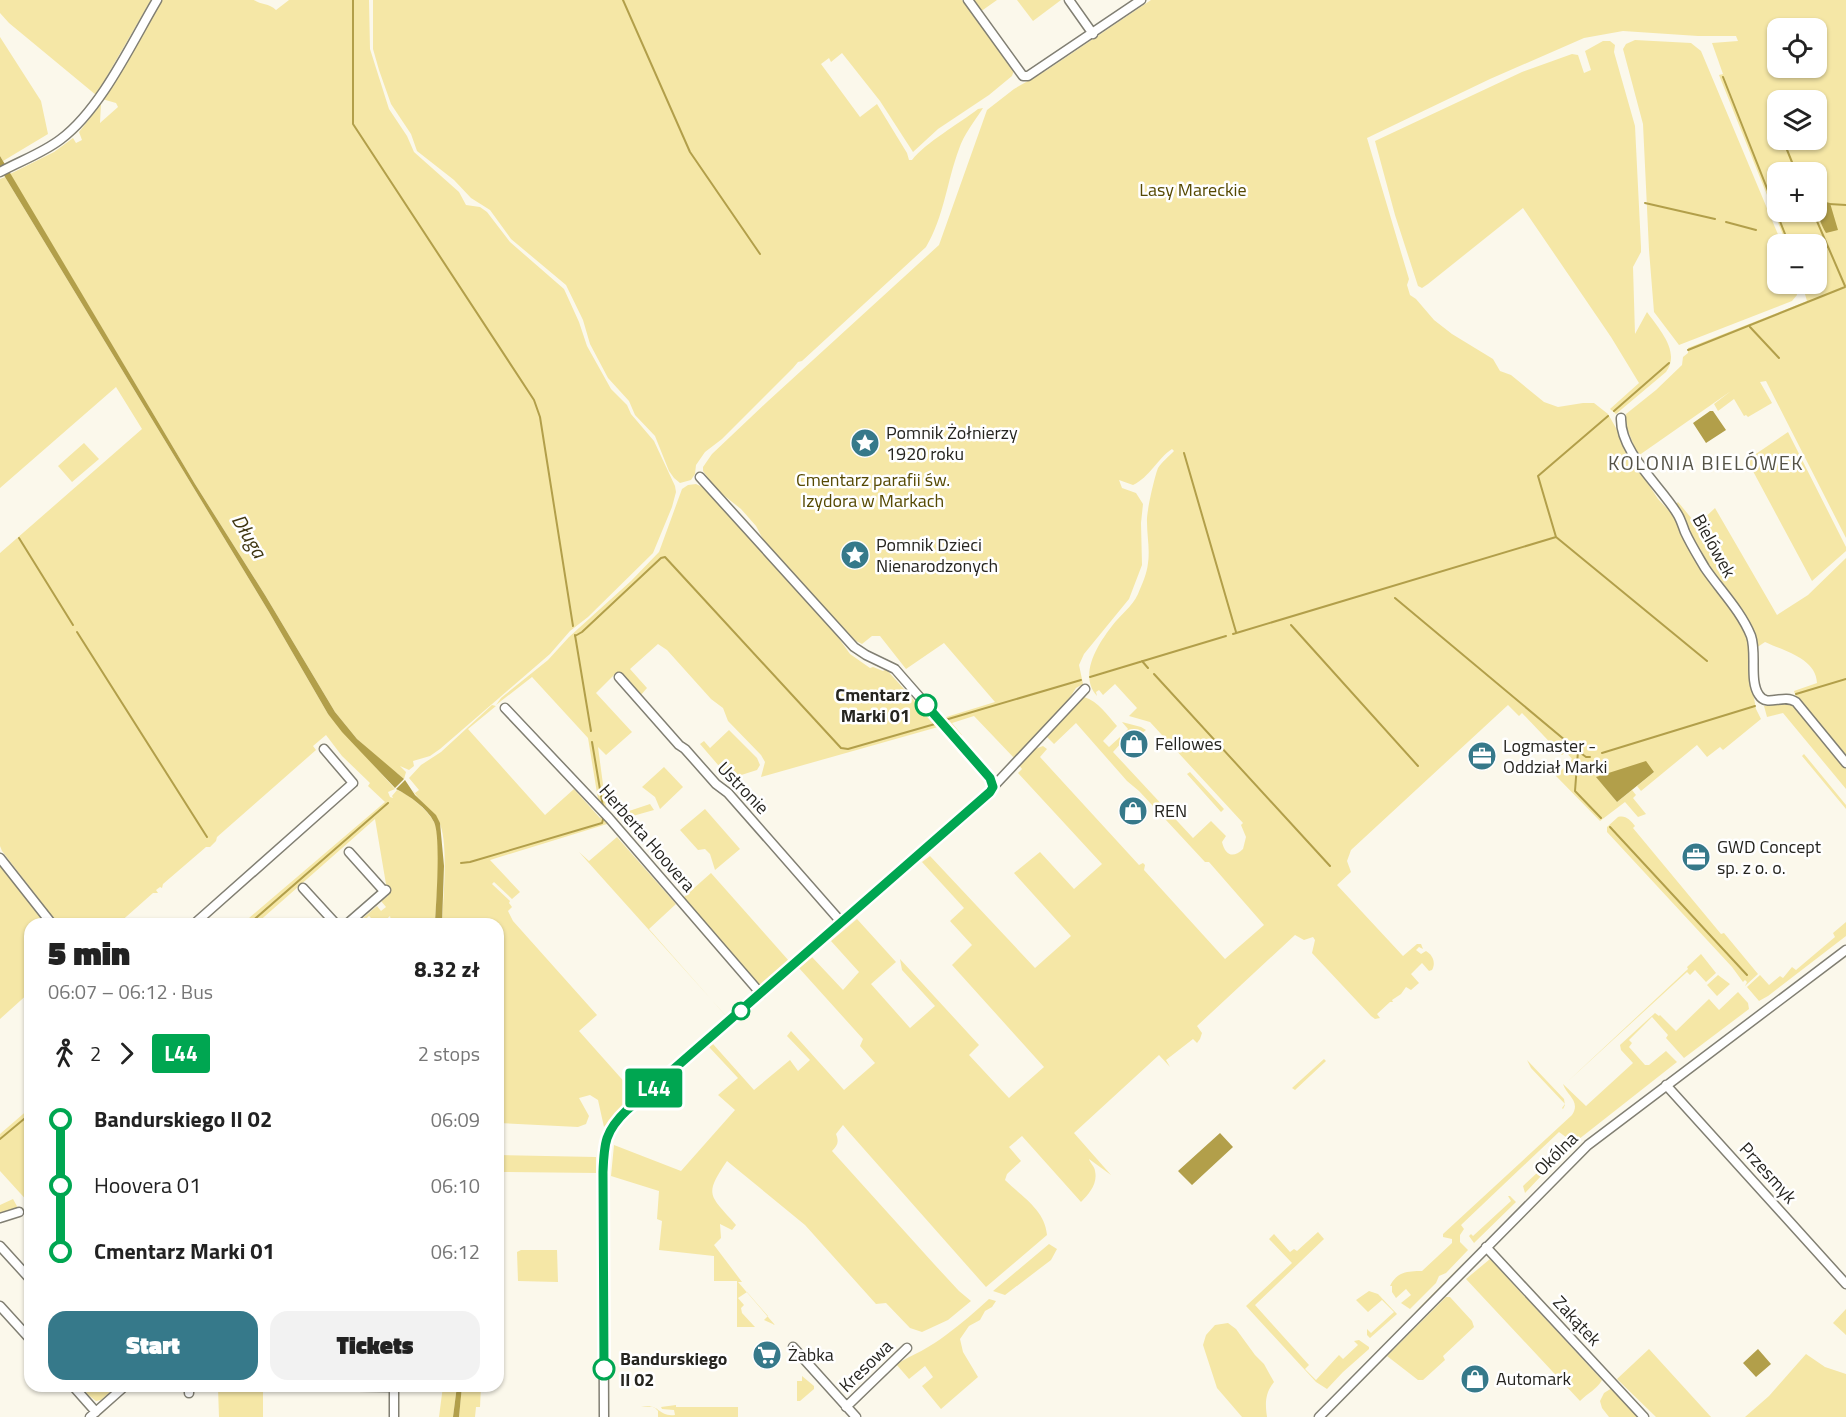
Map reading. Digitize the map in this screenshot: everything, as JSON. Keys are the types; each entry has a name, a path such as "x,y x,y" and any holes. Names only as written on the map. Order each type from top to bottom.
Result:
{"street":[{"path":"0,172 60,140 86,115 102,93 157,0"},
{"path":"968,0 1023,76 1028,76 1141,0"},
{"path":"1069,0 1093,34"},
{"name":"Bielówek","path":"1621,418 1622,430 1632,451 1679,516 1695,551 1749,632 1753,646 1756,688 1760,696 1768,701 1787,698 1796,702 1846,764"},
{"path":"700,477 854,646 866,655 895,669 990,778 993,787"},
{"name":"Ustronie","path":"619,677 679,745 716,784 728,793 842,922"},
{"path":"604,1417 603,1172 607,1135 613,1124 988,795 1085,689"},
{"name":"Herberta Hoovera","path":"505,708 609,818 761,994"},
{"path":"201,918 353,783 324,749"},
{"path":"349,852 385,891 354,918"},
{"path":"0,858 47,918"},
{"path":"303,888 330,918"},
{"name":"Okólna","path":"1319,1417 1588,1144 1846,950"},
{"name":"Przesmyk","path":"1666,1085 1846,1284"},
{"path":"0,1218 19,1212"},
{"path":"0,1246 24,1272"},
{"name":"Zakątek","path":"1486,1247 1644,1417"},
{"path":"0,1306 24,1332"},
{"path":"793,1347 856,1417"},
{"name":"Kresowa","path":"846,1407 908,1348"},
{"path":"77,1392 93,1414 117,1392"},
{"path":"394,1392 394,1417"}],"green space":[{"path":"0,0 151,0 96,95 9,23 0,13"},
{"path":"161,0 254,0 276,10 289,0 369,0 370,49 389,109 407,136 414,152 459,192 466,205 480,207 487,212 510,242 564,289 587,346 611,389 627,405 631,414 654,441 675,486 676,492 672,507 653,553 588,617 570,631 550,654 440,749 430,756 413,761 414,766 409,770 400,766 406,772 404,779 357,739 335,712 195,484 10,174 54,152 73,138 76,143 82,140 79,132 101,104 100,123 118,107 116,103 102,99"},
{"path":"373,0 962,0 1014,70 1012,76 989,95 938,129 913,152 880,101 842,53 831,62 829,58 821,64 860,117 877,104 909,160 912,160 943,133 978,109 983,108 961,144 937,224 926,247 802,361 798,362 722,439 705,452 696,465 695,474 691,480 680,483 669,471 655,436 635,415 629,401 608,378 590,344 583,320 566,285 511,239 490,210 471,198 454,180 417,151 411,134 391,104 379,70 373,49"},
{"path":"972,0 997,0 980,12"},
{"path":"1017,0 1061,0 1033,21"},
{"path":"1151,0 1846,0 1846,538 1766,381 1760,382 1772,403 1748,417 1744,416 1734,399 1718,411 1714,404 1731,391 1638,456 1624,421 1626,414 1682,365 1688,348 1807,301 1805,294 1827,294 1827,234 1783,234 1778,222 1827,222 1827,162 1767,162 1767,195 1719,75 1723,74 1712,43 1738,41 1736,36 1623,31 1584,38 1490,79 1367,138 1409,279 1407,285 1410,295 1434,320 1493,359 1500,371 1511,375 1544,402 1558,407 1594,403 1608,414 1645,479 1658,499 1676,518 1743,627 1751,647 1752,687 1756,709 1761,719 1723,750 1720,747 1707,757 1697,745 1641,791 1637,786 1654,772 1597,777 1617,802 1632,790 1636,795 1633,798 1646,814 1638,817 1625,802 1600,821 1556,776 1572,759 1566,752 1562,755 1522,713 1519,716 1508,705 1351,850 1347,861 1351,872 1337,885 1403,956 1417,944 1421,944 1423,949 1419,947 1416,950 1421,954 1426,951 1434,962 1432,970 1429,971 1422,963 1411,974 1419,983 1411,990 1406,987 1392,1000 1393,1002 1377,1014 1380,1018 1375,1019 1371,1016 1312,953 1315,940 1313,937 1304,940 1295,935 1197,1026 1202,1033 1197,1043 1193,1039 1166,1060 1170,1067 1159,1055 1074,1133 1111,1175 1089,1159 1096,1176 1090,1192 1081,1202 1022,1136 1009,1147 1021,1161 1007,1174 1005,1180 1037,1211 1042,1218 1047,1235 986,1287 843,1125 836,1134 837,1143 832,1151 959,1291 971,1301 948,1320 922,1332 910,1328 886,1303 876,1304 805,1225 727,1161 712,1189 715,1201 736,1225 732,1230 720,1224 721,1238 714,1245 742,1282 738,1282 747,1292 738,1298 744,1305 741,1308 742,1313 755,1327 737,1327 737,1281 714,1281 714,1256 659,1250 662,1221 657,1219 659,1191 611,1176 614,1145 681,1171 735,1110 718,1095 738,1078 709,1047 713,1044 754,1090 790,1060 798,1071 810,1060 787,1036 791,1031 844,1090 875,1063 860,1046 863,1039 799,968 812,957 843,990 859,972 831,941 857,919 896,962 871,984 910,1028 935,1006 902,970 900,959 979,1045 969,1055 1009,1098 1044,1067 952,965 972,945 950,921 964,908 922,862 930,856 1035,968 1071,936 1014,873 1040,852 1074,889 1102,864 1018,773 1022,769 1019,765 1035,749 1043,746 1047,749 1040,757 1139,865 1143,863 1145,865 1144,870 1225,959 1264,925 1209,862 1205,862 1127,781 1076,723 1054,744 1046,736 1078,701 1084,697 1089,699 1102,709 1117,726 1103,741 1109,747 1120,737 1123,741 1113,752 1193,838 1211,821 1226,836 1222,842 1227,853 1233,855 1243,849 1246,837 1241,825 1243,823 1150,722 1129,716 1137,708 1115,684 1103,695 1099,690 1096,692 1097,696 1089,679 1096,651 1112,626 1135,599 1144,579 1149,558 1147,517 1151,494 1158,468 1174,451 1172,449 1139,482 1133,485 1119,480 1122,488 1136,493 1143,504 1142,565 1129,599 1084,654 1079,665 1083,684 1076,688 1069,699 1015,759 974,716 952,723 962,735 959,738 943,718 995,702 944,643 906,669 880,636 872,636 862,644 856,641 767,547 756,526 741,509 717,490 703,471 703,467 712,454 939,245 987,110 1014,89 1047,70"},
{"path":"0,37 41,101 48,134 3,161 0,156"},
{"path":"1635,40 1691,43 1701,51 1767,208 1767,222 1773,222 1778,234 1767,234 1767,294 1797,294 1792,301 1679,345 1654,312 1643,124 1623,49 1626,44"},
{"path":"1603,41 1610,41 1615,45 1614,52 1635,126 1641,252 1633,267 1635,334 1647,312 1667,341 1671,357 1666,372 1616,414 1610,409 1639,383 1611,337 1523,208 1422,288 1418,286 1395,215 1375,141 1522,72 1572,54 1578,55 1584,73 1591,70 1585,51"},
{"path":"5,177 269,612 328,714 395,789 388,792 390,797 393,798 397,790 407,795 429,814 435,824 438,845 435,918 390,918 390,916 371,918 369,916 363,918 377,906 381,911 386,907 381,901 388,896 375,819 263,918 249,918 385,802 368,786 370,783 342,756 326,735 313,746 316,750 217,837 210,847 206,847 163,884 162,888 156,890 158,893 153,893 125,918 53,918 2,851 0,846 0,553 142,429 116,387 0,488 0,179"},
{"path":"1788,432 1846,547 1846,551 1812,581 1747,460"},
{"path":"84,443 99,459 72,482 58,466"},
{"path":"696,484 707,489 745,534 803,594 850,654 870,668 883,671 886,669 938,727 761,777 765,762 761,755 728,721 723,708 711,699 667,650 658,644 630,669 647,688 640,696 617,672 596,693 632,732 606,755 598,747 606,807 610,815 598,799 588,738 532,677 496,705 501,698 548,660 569,637 631,581 659,552 682,489"},
{"path":"1678,502 1697,525 1715,508 1777,615 1808,595 1846,558 1846,755 1796,697 1794,691 1817,683 1811,667 1798,656 1765,642 1756,648 1707,566 1675,505"},
{"path":"1780,704 1795,707 1846,769 1846,789 1783,713 1767,717 1764,706"},
{"path":"492,705 496,706 468,729 545,815 574,789 600,818 602,816 608,822 490,860 520,892 512,899 494,882 492,884 510,901 512,907 508,911 513,921 597,1015 579,1031 636,1095 604,1127 598,1100 590,1095 579,1098 589,1116 586,1124 578,1127 504,1123 504,918 442,918 445,871 442,831 436,817 415,794 412,789 415,793 419,790 409,778 421,765 441,752"},
{"path":"1122,722 1146,730 1140,735 1135,729 1124,740 1121,737 1128,729"},
{"path":"729,730 757,758 760,765 757,770 731,780 700,744 704,741 710,748"},
{"path":"1804,754 1846,805 1846,809 1802,756"},
{"path":"664,767 683,787 660,809 655,797 642,787"},
{"path":"1190,772 1224,809 1221,812 1187,774"},
{"path":"650,804 654,810 617,819 620,814"},
{"path":"705,809 740,849 715,870 710,854 705,849 698,850 680,830"},
{"path":"1618,817 1626,817 1635,826 1633,828 1721,934 1724,933 1758,974 1745,986 1747,982 1745,980 1743,982 1732,967 1607,832 1607,827"},
{"path":"617,837 676,904 649,929 711,999 579,852 589,861"},
{"path":"0,864 42,918 24,918 24,997 0,1019"},
{"path":"711,873 789,961 763,985 758,984 684,899"},
{"path":"1846,922 1846,936 1768,996 1759,1001 1747,987 1760,975 1769,985 1780,976 1783,978 1792,967 1796,970 1835,937 1833,933"},
{"path":"1701,954 1716,973 1706,982 1695,970 1690,975 1687,972 1566,1083 1688,969 1687,967"},
{"path":"1718,975 1730,984 1717,996 1707,985"},
{"path":"1738,992 1748,1003 1749,1009 1684,1058 1666,1038 1668,1035 1652,1017 1629,1040 1632,1043 1629,1047 1645,1065 1649,1065 1666,1051 1677,1062 1574,1143 1559,1132 1461,1225 1464,1229 1460,1235 1460,1242 1468,1250 1446,1273 1439,1276 1436,1283 1410,1309 1401,1303 1411,1295 1406,1289 1396,1298 1390,1286 1396,1278 1407,1272 1422,1271 1452,1243 1452,1239 1443,1237 1443,1234 1572,1115 1574,1102 1563,1084 1586,1106 1633,1063 1621,1050 1620,1045 1655,1013 1676,1031 1709,999 1719,1010"},
{"path":"1324,1059 1326,1061 1295,1090 1292,1088"},
{"path":"1527,1060 1564,1099 1565,1104 1531,1068"},
{"path":"24,1113 24,1197 0,1171 0,1134"},
{"path":"1561,1151 1565,1153 1545,1172 1545,1165"},
{"path":"504,1155 596,1157 596,1173 504,1172"},
{"path":"1538,1172 1542,1175 1525,1193 1523,1186"},
{"path":"1508,1196 1516,1202 1474,1243 1469,1236 1471,1234 1473,1236 1511,1201"},
{"path":"13,1199 18,1208 0,1214 0,1205"},
{"path":"1318,1232 1324,1239 1255,1305 1309,1365 1305,1369 1316,1380 1339,1355 1343,1359 1358,1345 1354,1341 1359,1340 1369,1347 1327,1389 1316,1382 1246,1306 1292,1263 1269,1239 1274,1234 1290,1252 1294,1249 1297,1251"},
{"path":"1049,1244 1057,1249 1051,1260 1005,1295 993,1291"},
{"path":"557,1250 558,1282 518,1281 517,1252"},
{"path":"1470,1256 1427,1302 1415,1312 1417,1310"},
{"path":"1490,1259 1602,1380 1580,1401 1466,1279"},
{"path":"1369,1291 1378,1294 1397,1314 1370,1338 1367,1335 1367,1329 1371,1333 1394,1312 1382,1300 1368,1312 1356,1300"},
{"path":"1446,1297 1450,1297 1472,1321 1474,1327 1443,1356 1445,1360 1423,1380 1418,1380 1387,1356"},
{"path":"989,1299 996,1301 985,1311 980,1320 969,1326 960,1339 963,1352 978,1377 941,1409 922,1386 933,1377 925,1366 909,1379 896,1364 940,1339"},
{"path":"1846,1309 1846,1335 1833,1323"},
{"path":"768,1316 775,1325 764,1320"},
{"path":"1228,1323 1236,1329 1264,1364 1274,1382 1266,1398 1267,1417 1242,1417 1217,1388 1203,1345 1206,1335 1215,1325"},
{"path":"1649,1349 1711,1417 1656,1417 1617,1379"},
{"path":"1806,1354 1825,1367 1846,1374 1846,1417 1745,1417 1769,1396"},
{"path":"802,1376 814,1386 814,1389 797,1401 797,1381 802,1381"},
{"path":"1612,1388 1640,1417 1609,1417 1600,1401 1604,1393"},
{"path":"86,1392 110,1392 101,1400 96,1401"},
{"path":"218,1392 263,1392 263,1417 219,1417"},
{"path":"442,1392 456,1392 453,1417 439,1417"},
{"path":"461,1392 481,1392 480,1407 476,1407 475,1417 459,1417"},
{"path":"676,1405 676,1407 738,1407 738,1417 658,1417 658,1411 655,1408 665,1414 675,1415 674,1410 661,1407"}],"shaded area":[{"path":"0,156 195,484 335,712 357,739 404,779 395,788 328,714 269,612 5,177 0,168"},
{"path":"1827,202 1830,203 1838,230 1826,233 1821,222 1827,222"},
{"path":"1713,411 1726,430 1706,443 1693,423"},
{"path":"1646,761 1654,772 1617,802 1596,777"},
{"path":"405,780 415,795 436,815 440,823 444,866 442,918 435,918 438,871 434,822 423,807 396,789"},
{"path":"1220,1133 1233,1147 1192,1185 1178,1171"},
{"path":"1758,1349 1771,1364 1756,1377 1743,1363"},
{"path":"456,1392 461,1392 459,1417 453,1417"}],"waterway":[{"path":"353,0 353,124 534,400 540,417 573,626"},
{"path":"623,0 690,152 760,254"},
{"path":"1723,77 1785,234"},
{"path":"1787,150 1792,162"},
{"path":"1645,203 1715,219"},
{"path":"1829,204 1846,205"},
{"path":"1726,222 1756,230"},
{"path":"1817,222 1845,286"},
{"path":"1688,350 1845,287"},
{"path":"1750,327 1779,358"},
{"path":"1614,411 1669,363"},
{"path":"1556,537 1538,476 1608,416"},
{"path":"1184,453 1236,632"},
{"path":"1233,634 1556,537 1707,661"},
{"path":"19,538 73,625"},
{"path":"575,636 661,558 665,557 841,748 848,749 935,724"},
{"path":"1395,598 1578,751 1575,791 1601,818"},
{"path":"1291,625 1418,766"},
{"path":"77,632 207,837"},
{"path":"575,635 591,731"},
{"path":"1090,677 1226,636"},
{"path":"1142,661 1148,668"},
{"path":"1154,674 1330,866"},
{"path":"1796,694 1846,679"},
{"path":"945,720 1081,680"},
{"path":"1602,753 1755,706"},
{"path":"592,742 603,807"},
{"path":"1578,751 1590,757"},
{"path":"256,918 388,803"},
{"path":"461,863 602,823 604,816"},
{"path":"1610,827 1747,975"},
{"path":"0,1139 24,1119"}],"bus line":[{"name":"L44","path":"604,1369 603,1172 608,1132 627,1110 990,792 993,787 990,778 926,705"}],"place":[{"name":"Pomnik Żołnierzy 1920 roku","path":"865,443"},
{"name":"Pomnik Dzieci Nienarodzonych","path":"855,555"},
{"name":"Cmentarz Marki 01","path":"926,705"},
{"name":"Fellowes","path":"1134,744"},
{"name":"Logmaster - Oddział Marki","path":"1482,756"},
{"name":"REN","path":"1133,811"},
{"name":"GWD Concept sp. z o. o.","path":"1696,857"},
{"name":"Żabka","path":"767,1355"},
{"name":"Bandurskiego II 02","path":"604,1369"},
{"name":"Automark","path":"1475,1379"}],"district":[{"name":"KOLONIA BIELÓWEK","path":"1706,463"}],"park label":[{"name":"Lasy Mareckie","path":"1193,190"},
{"name":"Cmentarz parafii św. Izydora w Markach","path":"873,490"}],"water label":[{"name":"Długa","path":"249,536"}]}
